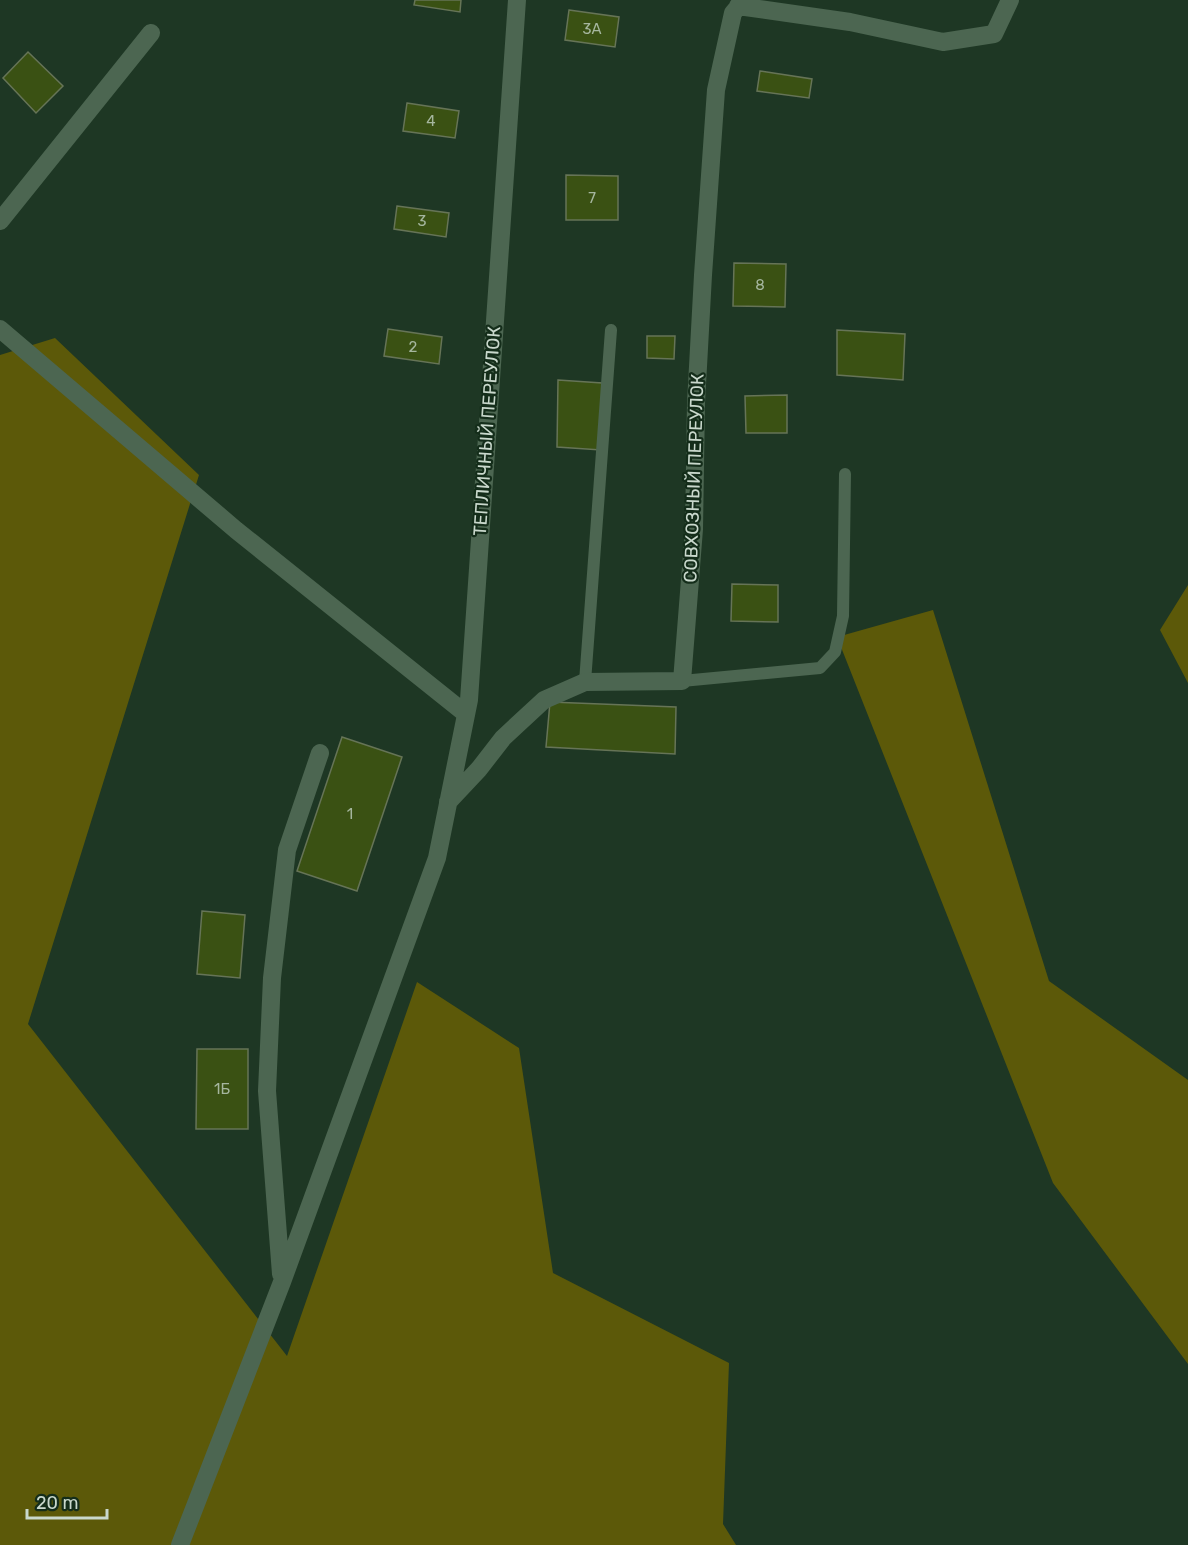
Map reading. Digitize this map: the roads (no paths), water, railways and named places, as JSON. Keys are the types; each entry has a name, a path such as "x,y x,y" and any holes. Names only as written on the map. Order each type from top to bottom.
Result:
{"street":[{"name":"ТЕПЛИЧНЫЙ ПЕРЕУЛОК","path":"180,1545 282,1282 437,858 469,700 517,0"},
{"path":"741,3 850,22 943,42 994,34 1010,0"},
{"name":"СОВХОЗНЫЙ ПЕРЕУЛОК","path":"682,681 694,529 696,404 716,90 733,13 741,3"},
{"path":"0,221 151,33"},
{"path":"0,328 236,530 465,714"},
{"path":"448,802 479,769 503,738 544,700 585,681 682,681"},
{"path":"282,1282 267,1091 272,978 286,850 320,753"}],"lane":[{"path":"585,681 611,330"},
{"path":"682,681 820,668 835,652 843,616 845,474"}]}
